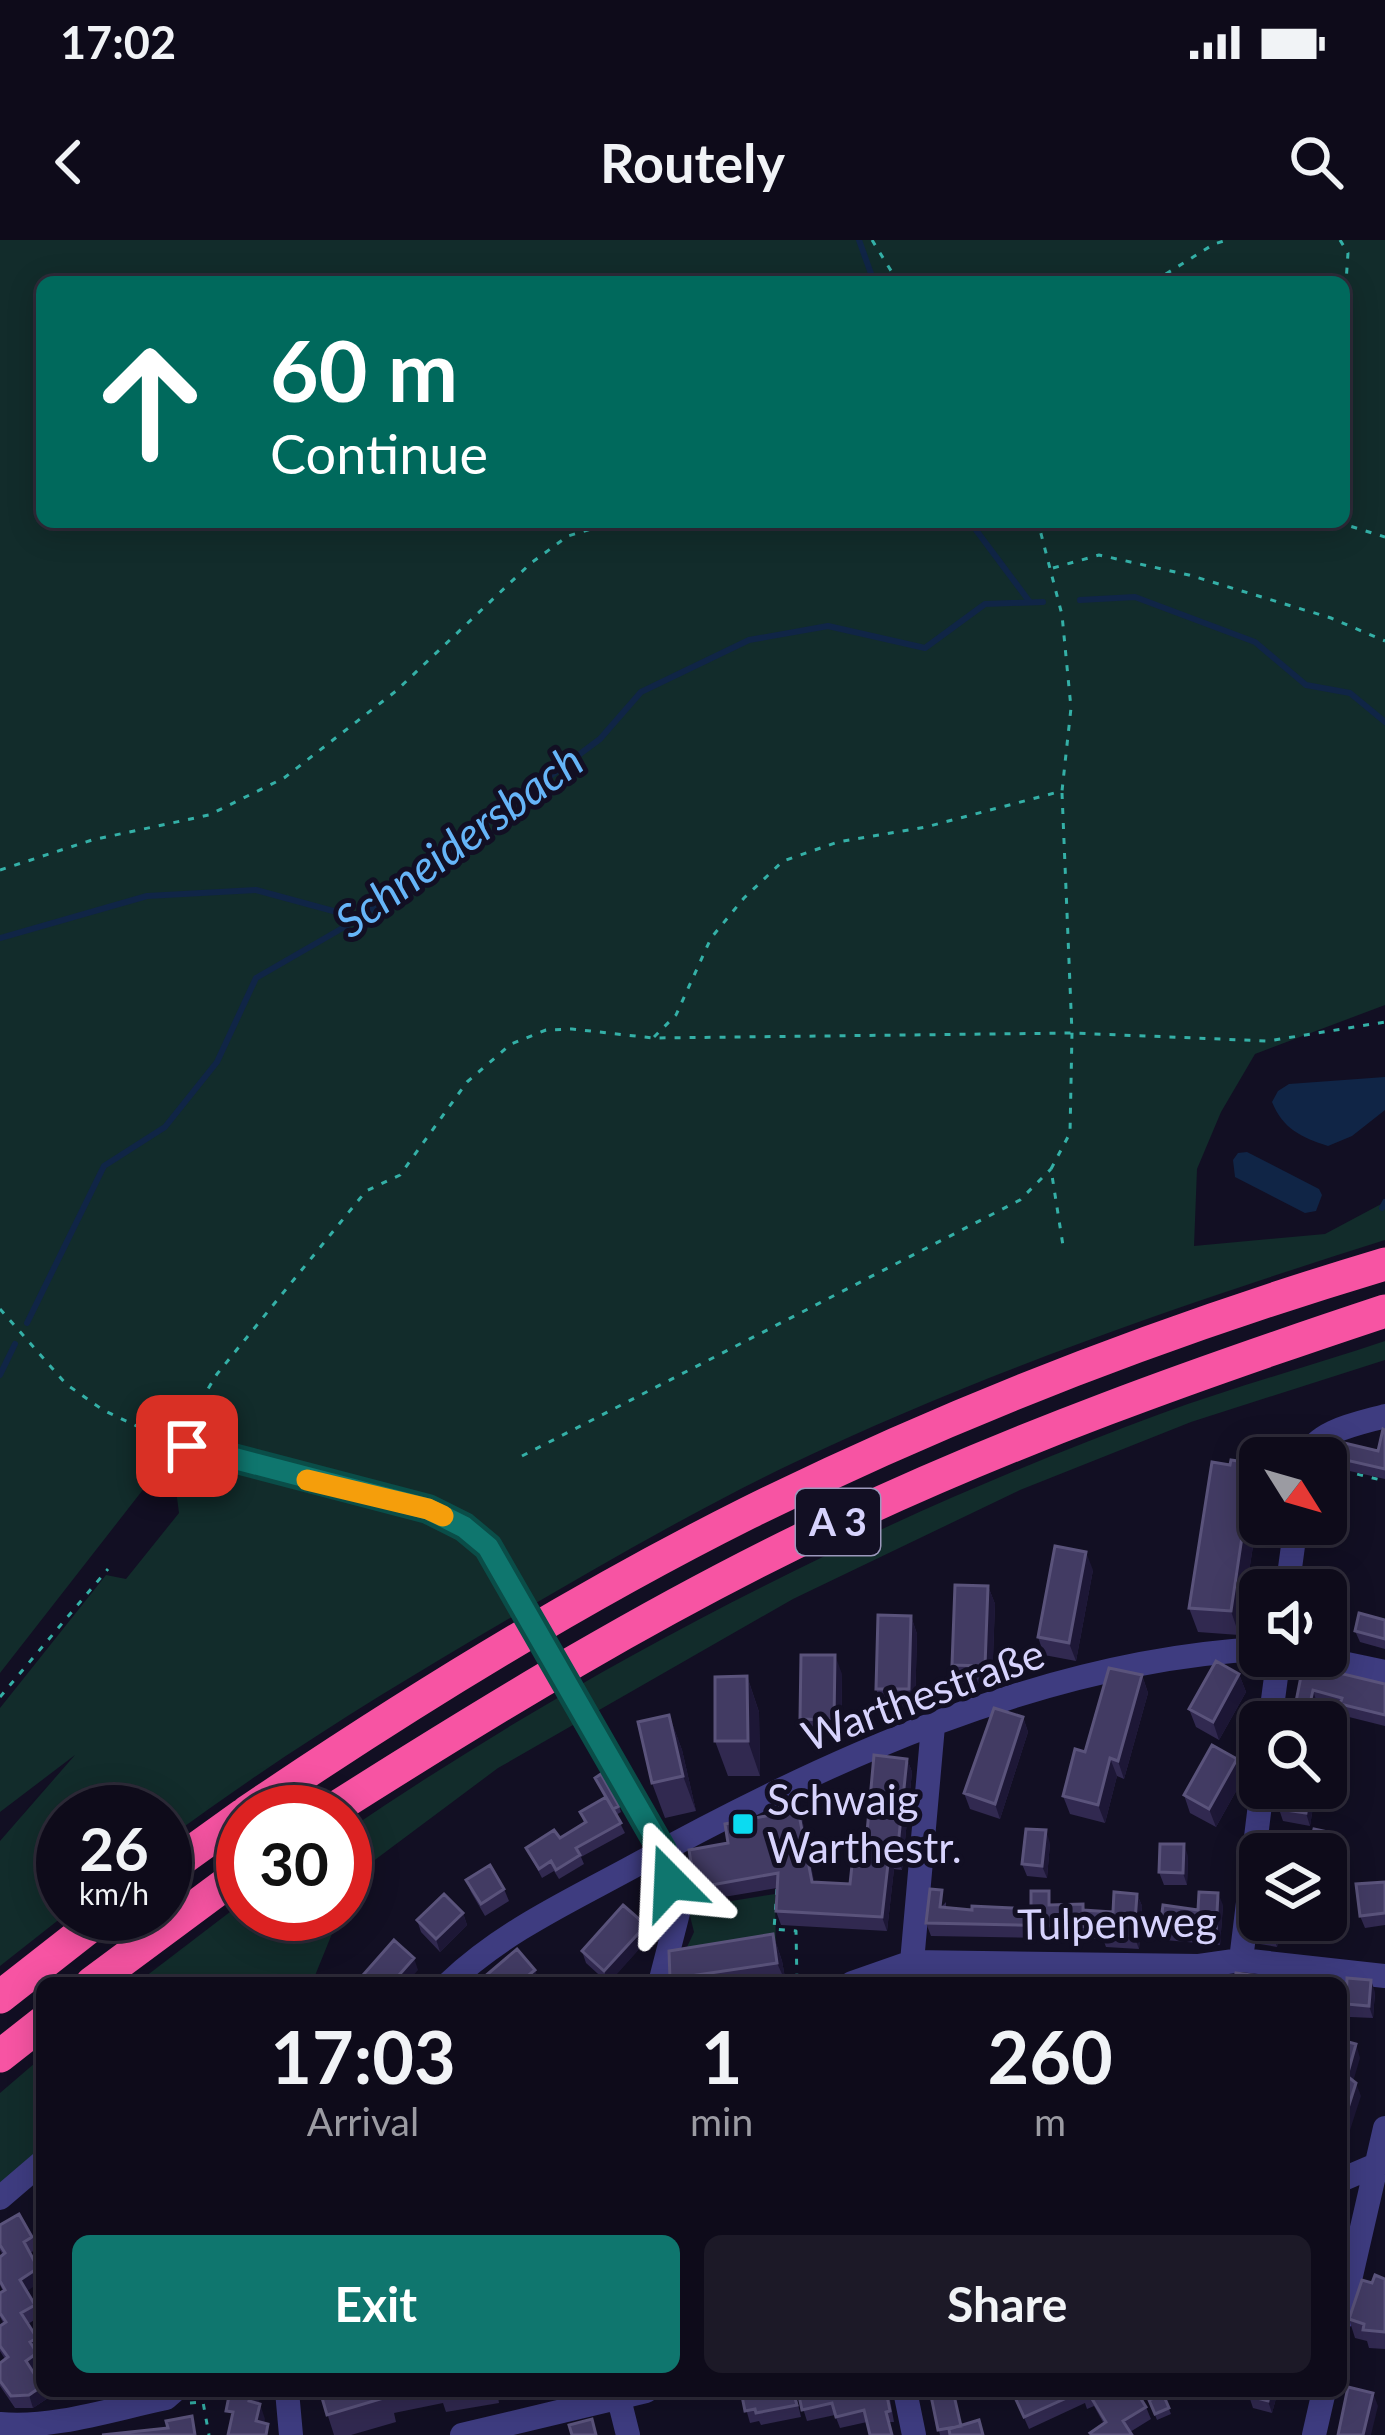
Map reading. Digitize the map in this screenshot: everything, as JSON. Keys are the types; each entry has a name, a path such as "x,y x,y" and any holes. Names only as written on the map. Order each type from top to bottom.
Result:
{"highway":[{"name":"A 3","path":"287,1785 565,1612 749,1513 1103,1360 1271,1298 1385,1264"},
{"name":"A 3","path":"372,1785 667,1608 834,1524 1013,1444 1196,1373 1385,1311"},
{"path":"100,1977 216,1891"},
{"path":"0,1997 72,1941"},
{"path":"0,2056 36,2028"}],"street":[{"path":"1325,1437 1385,1416"},
{"path":"182,1439 428,1509 464,1527 488,1547 662,1850 678,1913 662,1977"},
{"name":"Warthestraße","path":"455,1977 475,1958 542,1916 810,1775 1033,1691 1144,1665 1239,1650"},
{"path":"1347,1664 1385,1672"},
{"path":"912,1962 933,1726"},
{"path":"1241,1960 1259,1809"},
{"name":"Tulpenweg","path":"869,1977 912,1962 1199,1966 1241,1960 1385,1976"},
{"path":"1347,2296 1381,2163 1385,2128"},
{"path":"1347,2177 1381,2163"},
{"path":"0,2198 36,2167"},
{"path":"0,2424 19,2426 179,2397"},
{"path":"288,2397 291,2435"},
{"path":"462,2435 607,2397"},
{"path":"619,2397 628,2435"},
{"path":"906,2397 914,2435"},
{"path":"1314,2435 1323,2397"}],"path":[{"path":"872,240 894,276"},
{"path":"1163,276 1227,240"},
{"path":"1340,240 1348,253 1346,276"},
{"path":"1350,526 1385,537"},
{"path":"0,870 92,840 209,815 284,778 396,691 531,563 568,536 595,528"},
{"path":"522,1456 1019,1201 1052,1168 1070,1132 1072,1033 1062,791 1071,708 1062,615 1040,528"},
{"path":"1052,569 1099,555 1190,574 1331,618 1385,641"},
{"path":"653,1039 676,1016 711,938 783,861 838,842 926,827 1062,791"},
{"path":"0,1309 66,1384 103,1409 182,1439 218,1374 366,1191 400,1175 467,1082 531,1033 559,1029 653,1039 1072,1033 1268,1041 1385,1022"},
{"path":"1052,1168 1064,1252"},
{"path":"1347,1472 1385,1481"},
{"path":"0,1697 108,1569"},
{"path":"784,1878 774,1893 773,1929 796,1931 796,1977"},
{"path":"179,2397 203,2402 209,2435"}],"green space":[{"path":"0,240 1385,240 1385,1005 1255,1054 1221,1112 1197,1169 1194,1246 1325,1234 1385,1202 1385,1240 1083,1342 935,1400 789,1465 652,1537 427,1667 244,1785 216,1785 216,1804 192,1821 192,1785 49,1785 75,1755 0,1812 0,1708 106,1575 126,1579 179,1513 176,1490 182,1477 220,1462 230,1448 176,1408 155,1421 163,1464 0,1673"},
{"path":"1385,1341 1385,1360 1191,1422 1020,1490 793,1599 498,1768 372,1862 372,1814 638,1652 843,1547 1053,1455 1188,1404"},
{"path":"36,1800 36,1938 0,1966 0,1841"},
{"path":"775,1894 776,1957 675,1973 694,1932 688,1908"},
{"path":"216,1923 216,1941 329,1941 314,1977 145,1977"},
{"path":"36,2062 36,2159 0,2188 0,2093"}],"water":[{"path":"1385,1077 1385,1110 1352,1136 1328,1146 1294,1131 1272,1102 1289,1084"},
{"path":"1247,1152 1319,1189 1322,1195 1316,1211 1305,1213 1235,1177 1233,1160"}],"building":[{"path":"1383,1429 1385,1469 1347,1460 1347,1444 1378,1451"},
{"path":"1231,1460 1239,1461 1241,1545 1231,1611 1189,1608 1212,1462 1230,1465"},
{"path":"1055,1546 1086,1552 1069,1643 1038,1637"},
{"path":"955,1585 988,1586 985,1666 952,1665"},
{"path":"1359,1613 1385,1620 1385,1639 1355,1631"},
{"path":"878,1615 911,1616 909,1689 876,1689"},
{"path":"801,1655 835,1655 834,1720 800,1719"},
{"path":"1216,1661 1239,1674 1213,1722 1189,1709"},
{"path":"1109,1668 1142,1675 1118,1761 1110,1758 1098,1805 1063,1796 1075,1749 1085,1752"},
{"path":"1347,1675 1385,1684 1385,1715 1347,1706 1342,1698 1313,1690 1311,1701 1296,1701 1301,1677"},
{"path":"747,1676 748,1741 715,1741 715,1677"},
{"path":"994,1708 1023,1717 995,1804 964,1793"},
{"path":"669,1715 683,1776 652,1783 638,1722"},
{"path":"1212,1745 1237,1759 1209,1809 1184,1795"},
{"path":"874,1755 907,1759 897,1856 889,1855 882,1917 776,1911 778,1873 695,1888 689,1850 728,1843 725,1824 781,1813 779,1802 796,1799 812,1882 850,1884 852,1865 864,1866"},
{"path":"601,1774 619,1806 613,1809 595,1778"},
{"path":"606,1797 621,1823 576,1848 580,1855 556,1870 551,1861 539,1869 526,1848 554,1830 560,1838 586,1822 580,1812"},
{"path":"1026,1829 1046,1830 1042,1866 1022,1864"},
{"path":"1160,1844 1184,1844 1183,1873 1159,1872"},
{"path":"490,1865 504,1889 481,1904 466,1880"},
{"path":"1385,1882 1385,1913 1360,1916 1356,1884"},
{"path":"930,1889 942,1890 940,1907 972,1910 972,1906 1031,1909 1031,1891 1049,1891 1049,1905 1083,1904 1083,1910 1113,1912 1114,1892 1137,1894 1134,1936 1102,1935 1103,1927 926,1923"},
{"path":"1199,1892 1218,1893 1216,1933 1160,1928 1163,1905 1198,1910"},
{"path":"444,1894 463,1913 436,1939 417,1920"},
{"path":"623,1905 646,1925 604,1971 582,1951"},
{"path":"773,1934 777,1963 670,1977 669,1951"},
{"path":"394,1940 414,1958 397,1977 361,1977"},
{"path":"517,1949 535,1970 526,1977 484,1977"},
{"path":"1347,1978 1371,1980 1369,2006 1347,2004"},
{"path":"1347,2042 1356,2044 1347,2076"},
{"path":"1347,2076 1356,2083 1347,2111"},
{"path":"19,2214 32,2237 24,2242 36,2269 20,2280 35,2305 21,2313 36,2336 30,2342 36,2354 26,2361 36,2377 36,2390 29,2395 11,2396 0,2381 0,2363 8,2357 0,2346 0,2326 6,2322 0,2313 0,2293 5,2290 0,2257 5,2253 0,2225"},
{"path":"1375,2275 1385,2279 1385,2332 1363,2330 1364,2324 1349,2319 1362,2280 1372,2283"},
{"path":"1348,2387 1373,2393 1363,2435 1338,2435"},
{"path":"229,2397 250,2397 249,2401 260,2404 256,2421 268,2424 266,2435 228,2435 233,2412 226,2411"},
{"path":"322,2397 387,2397 327,2415"},
{"path":"742,2397 795,2397 797,2405 756,2413 755,2409 745,2411"},
{"path":"799,2397 887,2397 892,2435 870,2435 864,2410 836,2417 832,2403 802,2410"},
{"path":"931,2397 954,2397 961,2426 938,2430"},
{"path":"1015,2397 1069,2397 1024,2417"},
{"path":"1091,2397 1140,2397 1146,2407 1123,2421 1132,2435 1090,2433 1106,2422"},
{"path":"1164,2397 1169,2408 1155,2414 1149,2400"},
{"path":"192,2416 195,2435 102,2435 168,2428 166,2421"},
{"path":"592,2419 596,2435 572,2435 569,2425"},
{"path":"979,2420 983,2435 950,2435 949,2429"}],"waterway":[{"path":"859,240 872,276"},
{"path":"974,528 1029,601"},
{"name":"Schneidersbach","path":"1080,600 1135,597 1255,642 1306,685 1350,693 1385,722"},
{"name":"Schneidersbach","path":"27,1323 104,1166 165,1127 217,1062 256,978 360,918 600,739 641,692 749,640 828,626 925,648 985,604 1043,602"},
{"path":"0,938 147,896 256,890 359,918"},
{"path":"1382,1208 1385,1202"},
{"name":"Schneidersbach","path":"0,1375 15,1344"}],"slow traffic":[{"path":"307,1480 443,1516"}],"place":[{"name":"Schwaig Warthestr.","path":"743,1824"}],"route":[{"path":"187,1446 428,1509 464,1527 488,1547 662,1850 670,1882"}]}
